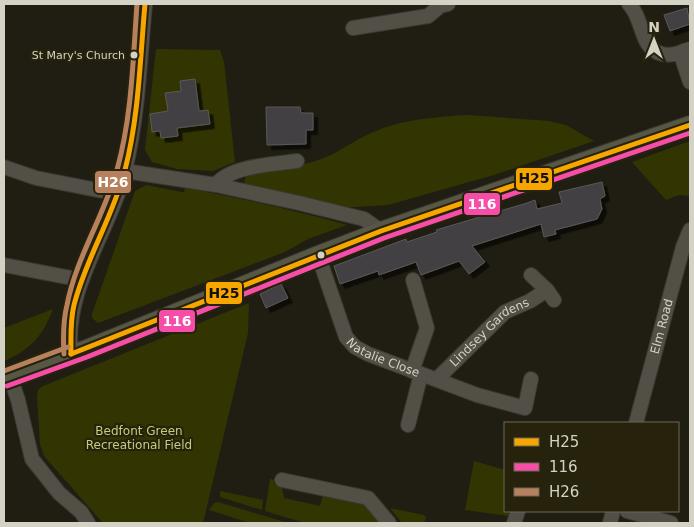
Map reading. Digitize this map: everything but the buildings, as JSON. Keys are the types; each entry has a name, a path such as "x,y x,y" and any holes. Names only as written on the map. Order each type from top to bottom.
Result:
{"main road":[{"path":"7,377 71,354 381,231 690,125"}],"street":[{"path":"71,354 69,330 74,305 82,280 118,194 125,170 132,130 145,4"},
{"path":"353,28 428,16 440,6 448,4"},
{"path":"629,4 635,10 646,42 652,51 675,55 687,50"},
{"path":"687,50 683,61 690,82"},
{"path":"216,185 227,176 241,170 297,161"},
{"path":"4,167 36,178 118,194"},
{"path":"125,170 216,185 299,203 364,219 381,231"},
{"name":"Elm Road","path":"636,422 684,268 690,230"},
{"name":"Natalie Close","path":"318,255 346,338 354,347 477,395 525,408 531,379"},
{"path":"4,265 82,280"},
{"name":"Lindsey Gardens","path":"437,380 505,312 530,301 551,295 531,275"},
{"path":"408,425 427,328 413,280"},
{"path":"7,377 18,400 32,459 59,493 81,512 88,523"},
{"path":"282,480 368,498 389,523"},
{"path":"632,512 671,523"}],"green space":[{"path":"156,49 220,50 224,62 235,162 213,171 177,169 152,162 145,150"},
{"path":"468,115 549,121 566,125 594,141 494,175 388,205 338,208 244,184 246,175 289,168 321,159 383,128 431,118"},
{"path":"690,141 690,196 679,195 666,200 632,162"},
{"path":"146,185 182,192 184,192 185,188 226,196 287,209 347,225 308,239 285,252 98,323 92,318 92,314 135,191"},
{"name":"Bedfont Green Recreational Field","path":"249,303 248,333 203,523 103,523 44,456 40,444 38,390 43,386"},
{"path":"53,309 45,327 34,341 21,352 4,361 4,328"},
{"path":"474,461 504,470 504,512 509,512 508,516 465,510"},
{"path":"270,479 274,480 274,484 282,488 284,498 320,506 324,492 360,500 388,523 305,523 265,511"},
{"path":"220,491 263,500 262,510 220,497"},
{"path":"218,502 288,523 250,523 209,510 214,503"},
{"path":"390,508 424,515 426,517 424,523 402,523"}],"transit line":[{"name":"H26","path":"64,354 64,323 71,288 83,254 105,204 122,150 131,87 137,4"},
{"name":"H25","path":"71,354 71,323 74,305 85,271 114,204 130,150 138,87 145,4"},
{"name":"H25","path":"71,354 381,231 690,125"},
{"name":"116","path":"7,386 87,357 384,238 690,133"},
{"name":"H26","path":"4,371 68,347"}],"place":[{"name":"St Mary's Church","path":"134,55"}]}
